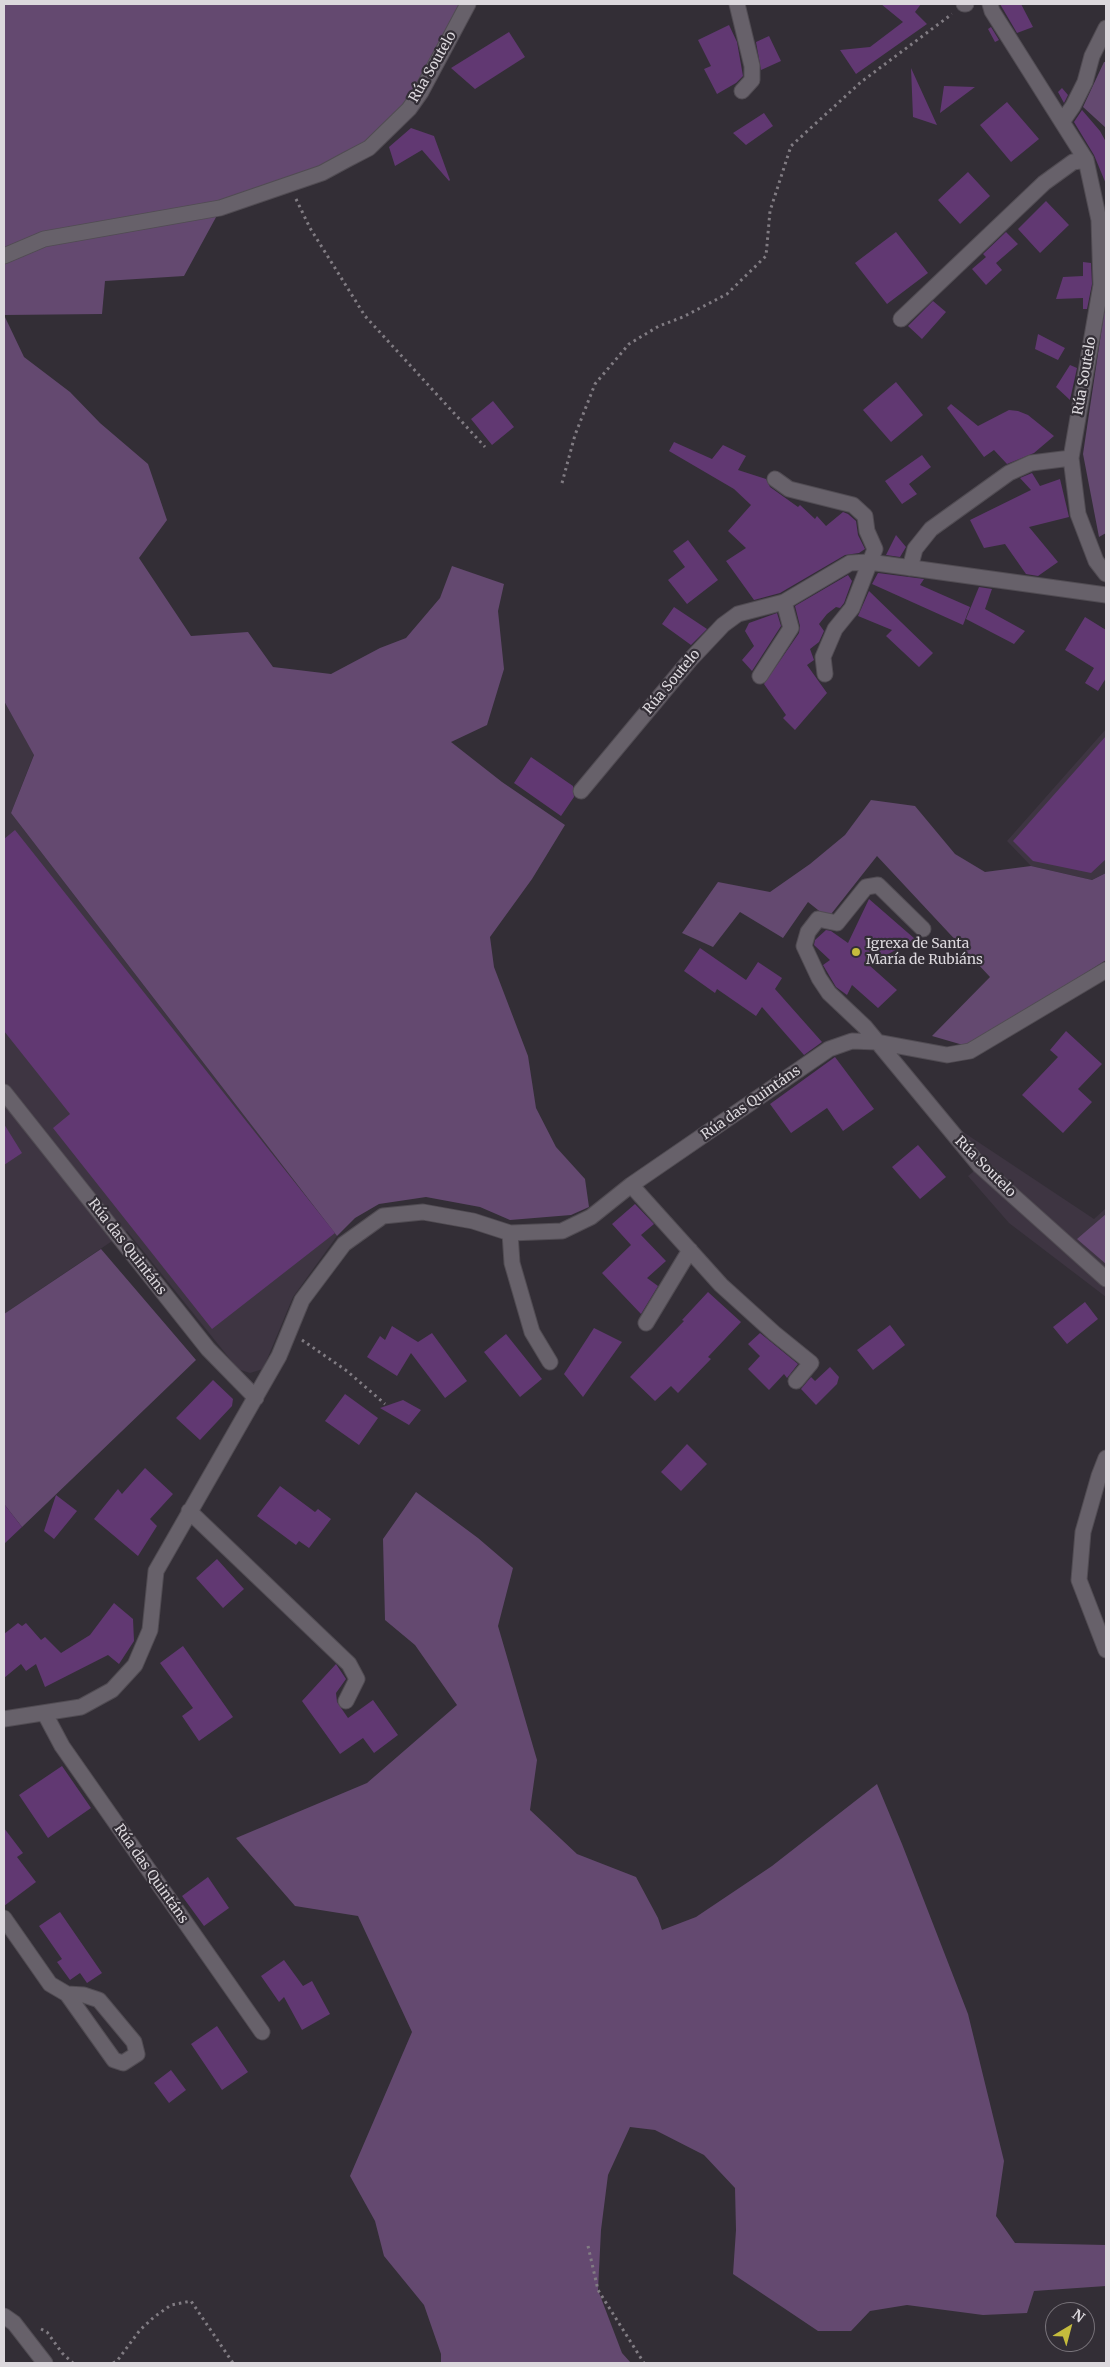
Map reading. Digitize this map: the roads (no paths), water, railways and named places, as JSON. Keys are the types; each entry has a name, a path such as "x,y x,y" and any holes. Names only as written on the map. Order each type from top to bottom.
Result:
{"street":[{"name":"Rúa Soutelo","path":"4,256 44,239 220,208 322,173 370,148 408,109 421,92 468,4"},
{"path":"737,4 752,73 752,80 742,91"},
{"name":"Rúa Soutelo","path":"990,4 992,11 1086,160 1099,220 1101,286 1071,458 1078,514 1096,561 1106,574"},
{"path":"1062,122 1073,106 1085,82 1092,56 1106,28"},
{"path":"902,320 1044,183 1073,162 1086,160"},
{"path":"910,568 916,549 931,529 1009,473 1031,463 1071,458"},
{"path":"775,479 789,489 853,505 865,516 867,531 876,549 869,562 852,608 836,629 823,657 825,674"},
{"name":"Rúa Soutelo","path":"581,791 690,660 724,625 738,614 784,602 850,563 869,562 1106,595"},
{"path":"760,676 791,628 784,602"},
{"name":"Rúa Soutelo","path":"923,929 878,885 866,887 837,923 818,919 808,932 804,946 819,978 829,993 877,1042 980,1166 1106,1279"},
{"path":"877,1042 947,1055 970,1051 1106,970"},
{"name":"Rúa das Quintáns","path":"4,1718 81,1708 112,1690 135,1664 150,1630 156,1571 279,1356 302,1300 344,1244 383,1216 423,1212 473,1221 510,1233 562,1231 591,1217 631,1185 829,1049 852,1041 877,1042"},
{"name":"Rúa das Quintáns","path":"4,1092 208,1349 256,1398"},
{"path":"631,1185 721,1285 774,1333 811,1363 796,1382"},
{"path":"510,1233 512,1263 532,1332 550,1362"},
{"path":"646,1324 690,1250"},
{"path":"1106,1458 1099,1476 1084,1532 1079,1580 1106,1650"},
{"path":"189,1511 349,1664 357,1680 346,1701"},
{"name":"Rúa das Quintáns","path":"45,1714 62,1746 262,2032"},
{"path":"4,1918 50,1984 67,1994 114,2060 123,2063 137,2054 134,2042 100,2000 84,1995 67,1994"},
{"path":"4,2316 14,2323 44,2363"}],"place":[{"name":"Igrexa de Santa María de Rubiáns","path":"856,952"}]}
